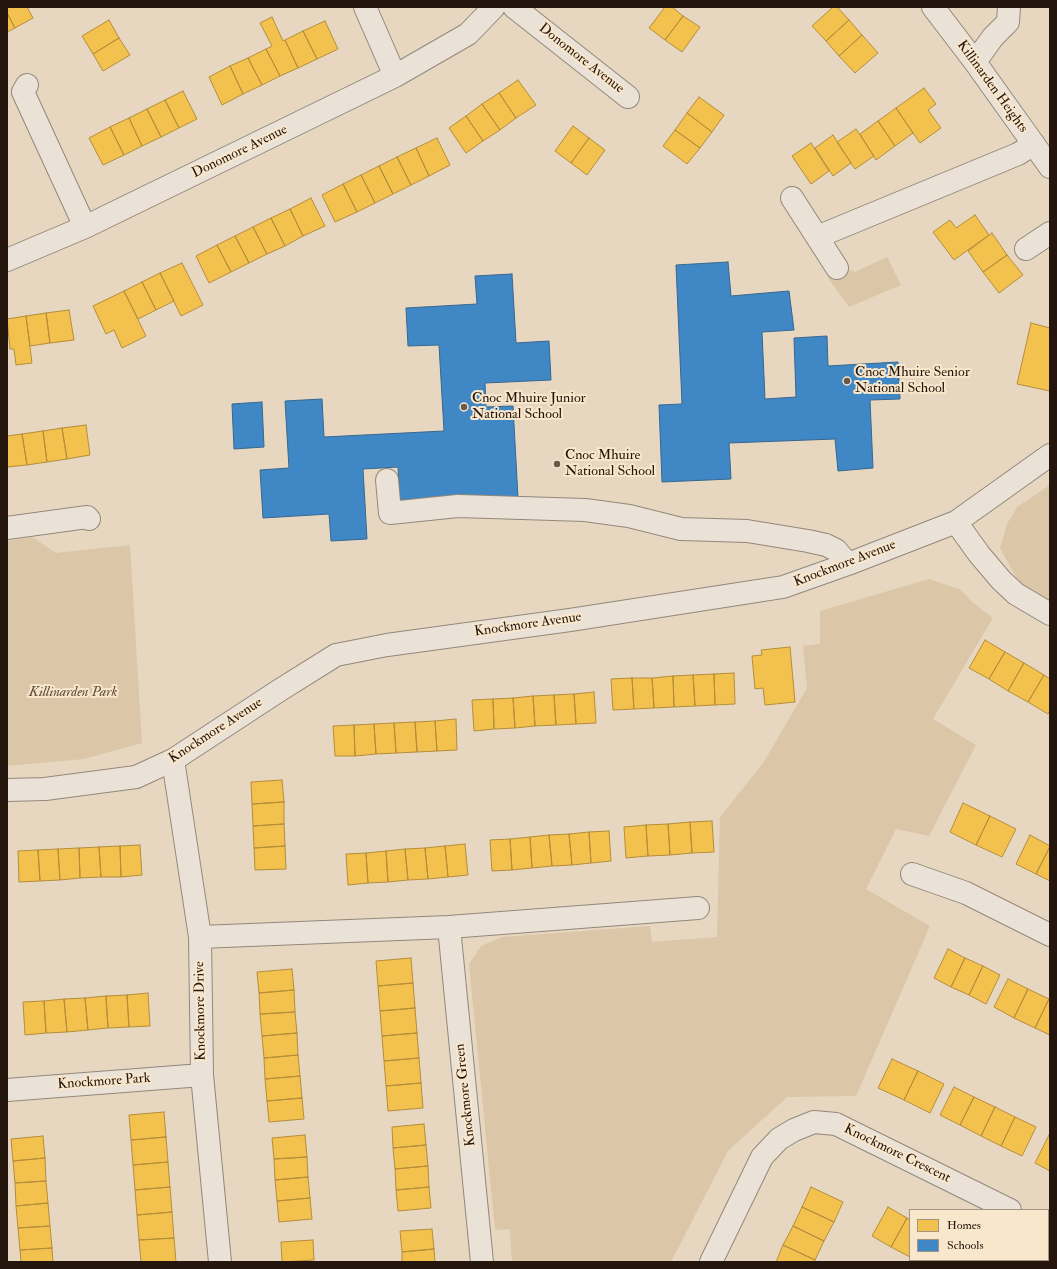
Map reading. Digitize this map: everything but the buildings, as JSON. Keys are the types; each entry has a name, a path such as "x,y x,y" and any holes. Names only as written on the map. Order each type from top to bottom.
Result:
{"street":[{"path":"365,7 395,76"},
{"name":"Donomore Avenue","path":"7,260 85,227 395,76 468,34 494,7"},
{"name":"Donomore Avenue","path":"514,7 628,97"},
{"name":"Killinarden Heights","path":"933,7 975,62 1050,168"},
{"path":"975,62 993,37 1008,22 1009,7"},
{"path":"27,85 23,92 85,227"},
{"path":"817,237 1018,154 1034,144"},
{"path":"792,198 837,268"},
{"path":"1026,249 1050,233"},
{"name":"Knockmore Avenue","path":"7,790 45,789 136,777 173,760 336,655 387,645 783,587 848,564 956,522 1050,455"},
{"path":"387,480 390,513 458,506 585,510 629,516 681,529 747,531 808,541 826,545 836,550 848,564"},
{"path":"7,528 87,517 89,519"},
{"path":"956,522 1000,580 1016,594 1050,614"},
{"name":"Knockmore Drive","path":"173,760 200,937 202,1075 220,1262"},
{"path":"912,874 966,893 1050,935"},
{"path":"200,937 449,927 698,908"},
{"name":"Knockmore Green","path":"449,927 482,1262"},
{"name":"Knockmore Park","path":"7,1090 202,1075"},
{"name":"Knockmore Crescent","path":"711,1262 762,1157 779,1138 814,1122 836,1124 1008,1209"}],"green space":[{"path":"887,257 901,285 849,307 828,278 848,269 855,272"},
{"path":"1050,485 1050,601 1021,586 1000,548 1007,524 1017,507"},
{"name":"Killinarden Park","path":"32,537 56,553 130,545 142,743 84,759 7,766 7,541"},
{"path":"929,579 961,590 972,602 993,618 933,719 976,745 929,836 896,829 866,889 930,926 856,1096 787,1097 728,1151 671,1262 512,1262 510,1229 495,1230 469,964 481,946 502,937 650,926 652,942 717,937 720,817 763,763 807,688 803,646 820,644 820,611"}],"place":[{"name":"Cnoc Mhuire Senior National School","path":"847,381"},
{"name":"Cnoc Mhuire Junior National School","path":"464,407"},
{"name":"Cnoc Mhuire National School","path":"557,464"}]}
